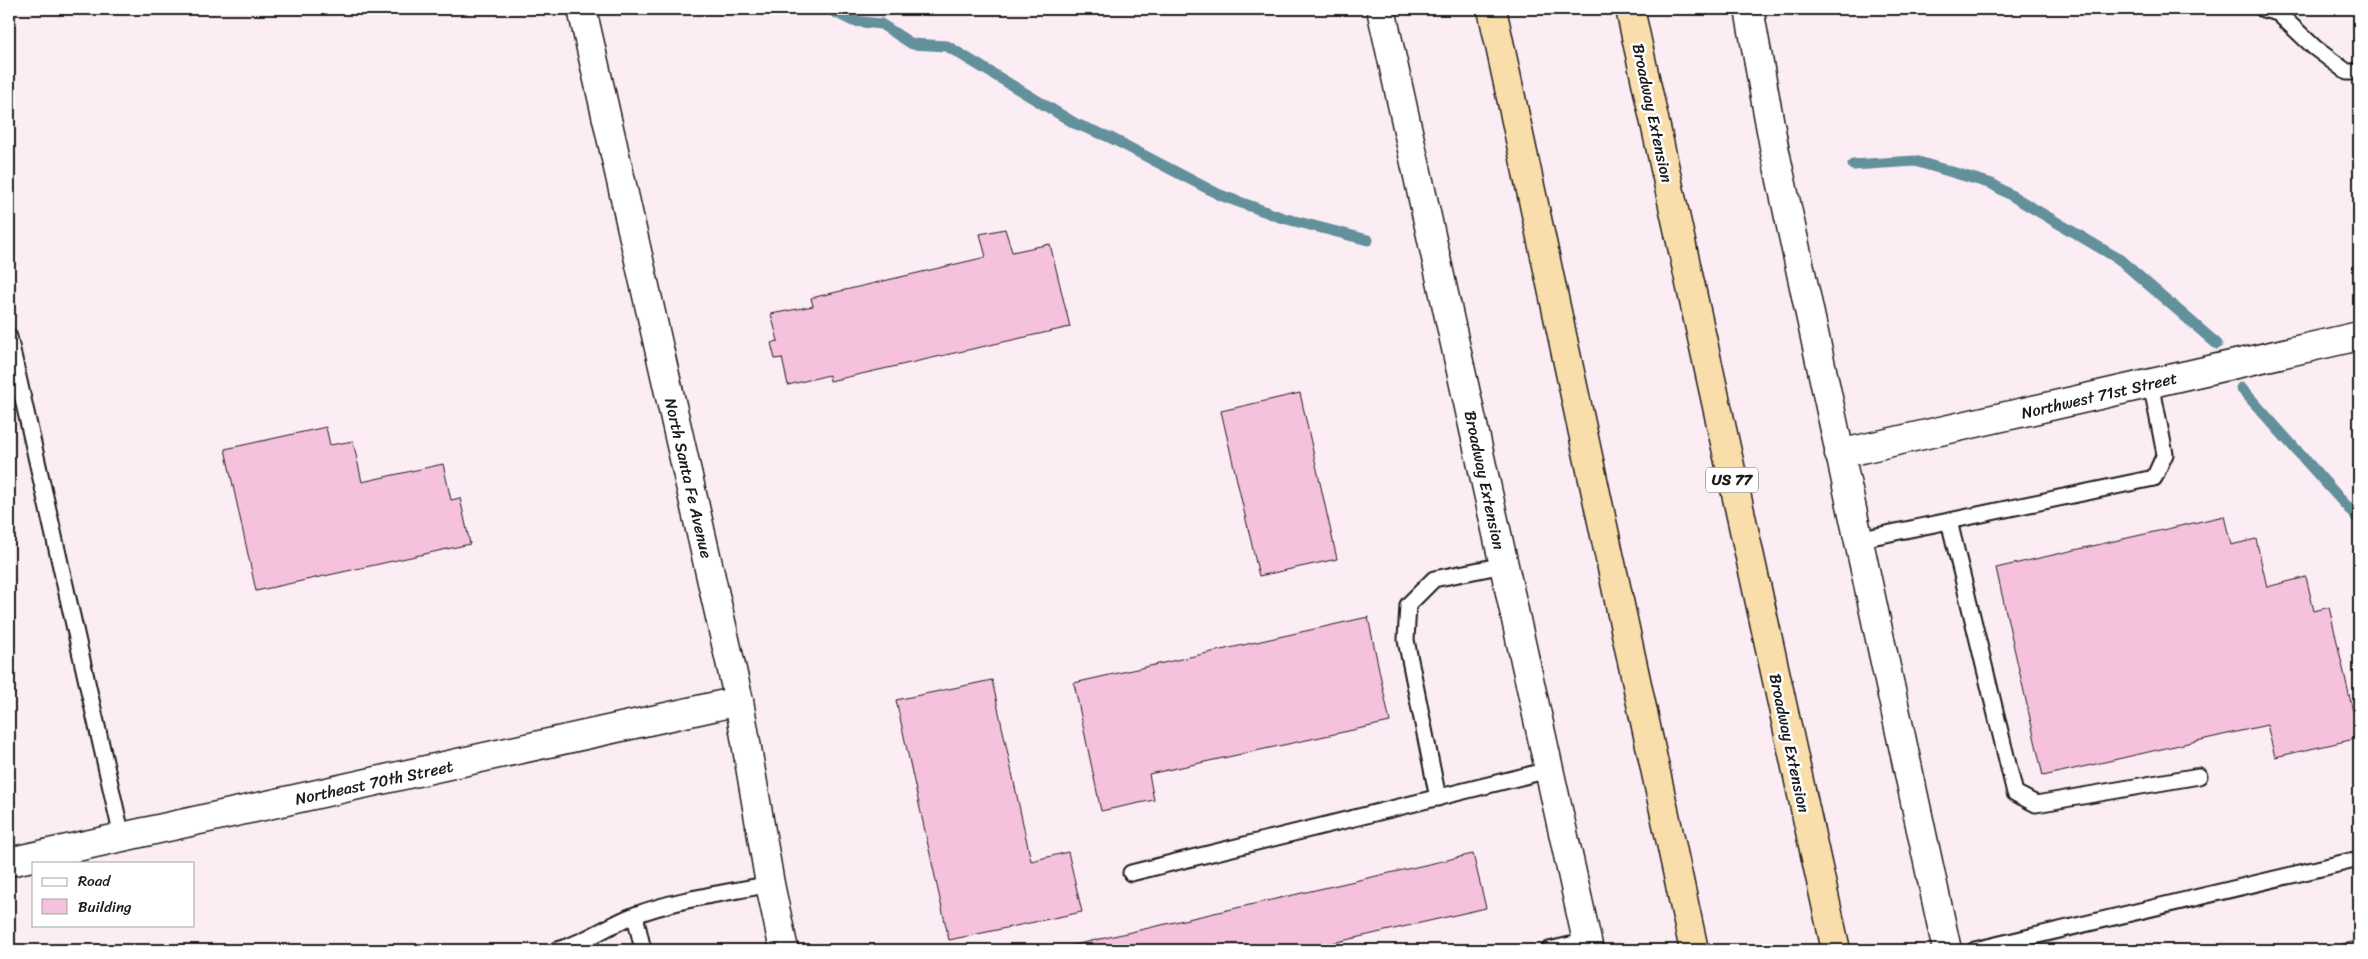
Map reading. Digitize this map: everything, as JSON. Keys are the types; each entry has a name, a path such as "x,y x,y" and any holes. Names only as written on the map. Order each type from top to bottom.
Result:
{"highway":[{"path":"1492,9 1694,950"},
{"name":"Broadway Extension","path":"1630,9 1836,950"}],"street":[{"name":"North Santa Fe Avenue","path":"582,9 739,702 770,884 784,950"},
{"name":"Broadway Extension","path":"1381,9 1588,946"},
{"path":"1749,9 1775,152 1838,454 1947,950"},
{"name":"Northwest 71st Street","path":"1838,454 2359,336"},
{"name":"Northeast 70th Street","path":"9,862 739,702"}],"lane":[{"path":"2263,9 2278,13 2315,48 2346,72 2359,72"},
{"path":"9,337 122,837"},
{"path":"1857,540 2154,478 2165,454 2151,383"},
{"path":"1949,521 2015,793 2036,804 2198,776"},
{"path":"1438,798 1406,640 1408,605 1434,579 1504,565"},
{"path":"1132,873 1549,770"},
{"path":"1975,950 2359,858"},
{"path":"557,950 570,947 635,915 688,901 770,884"},
{"path":"635,915 643,950"},
{"path":"1549,950 1588,946"}],"building":[{"path":"1005,229 1012,252 1050,244 1070,327 830,381 829,375 788,385 782,358 775,359 771,343 778,341 771,314 813,306 811,298 986,257 980,234"},
{"path":"1300,393 1337,559 1259,576 1221,411"},
{"path":"326,427 330,445 353,441 362,482 443,464 451,500 460,498 470,544 256,591 225,449"},
{"path":"2224,516 2231,545 2256,539 2267,587 2306,577 2314,611 2329,607 2359,738 2275,757 2267,725 2043,776 1996,568"},
{"path":"1368,617 1390,722 1149,774 1154,800 1101,811 1074,683"},
{"path":"992,680 1031,861 1068,852 1082,912 949,940 896,700"},
{"path":"1473,854 1486,908 1302,950 1052,950"},
{"path":"2359,940 2359,950 2318,950"}],"waterway":[{"path":"829,9 853,21 881,24 912,44 947,46 1076,124 1109,137 1220,195 1283,218 1368,240"},
{"path":"1853,165 1915,161 1992,184 2119,259 2217,344"},
{"path":"2241,388 2359,520"}]}
